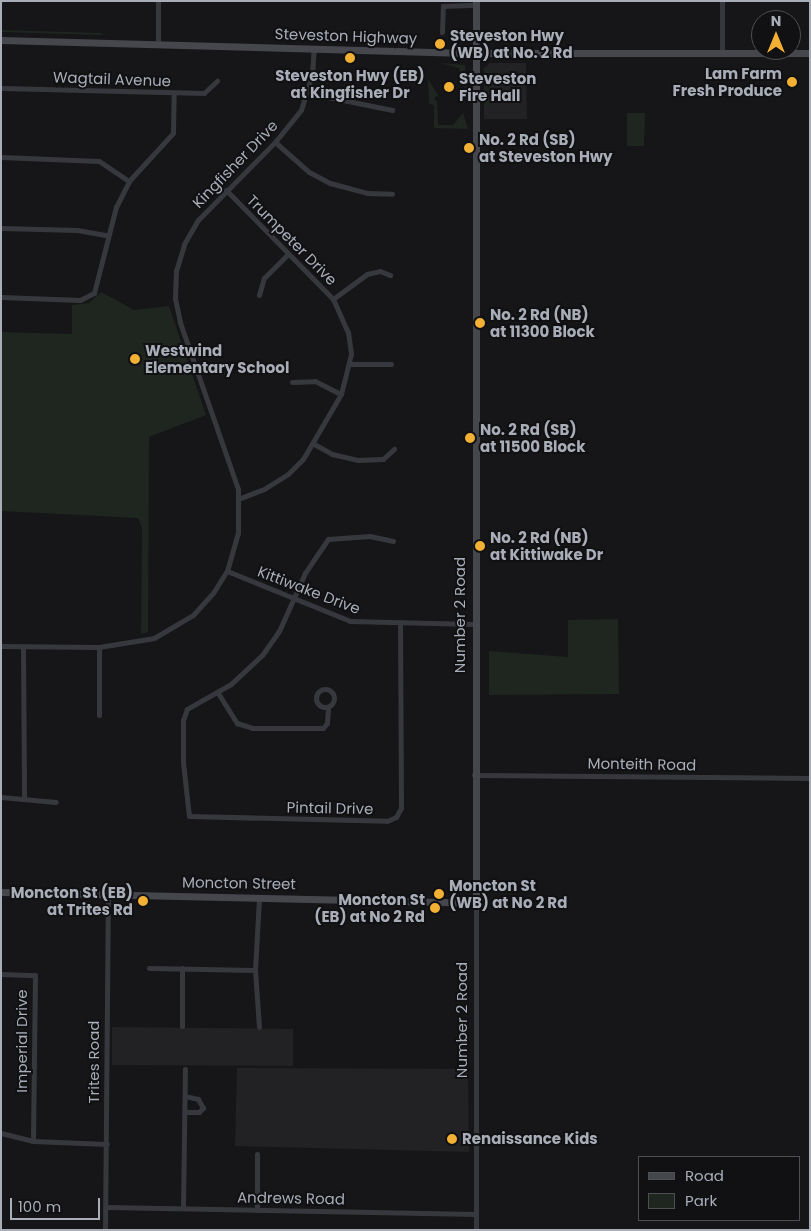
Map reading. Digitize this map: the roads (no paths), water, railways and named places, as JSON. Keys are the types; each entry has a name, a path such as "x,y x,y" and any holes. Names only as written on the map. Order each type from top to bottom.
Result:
{"street":[{"path":"158,1 158,44"},
{"path":"722,1 722,53"},
{"path":"442,32 443,6 476,3"},
{"name":"Number 2 Road","path":"476,3 474,624 476,1230"},
{"name":"Steveston Highway","path":"1,40 476,53 810,53"},
{"name":"Kingfisher Drive","path":"1,646 99,647 144,641 177,626 193,615 213,594 227,571 238,533 240,498 222,437 180,322 175,298 176,271 184,244 198,220 292,123 308,93 314,48"},
{"name":"Wagtail Avenue","path":"1,88 174,94 204,93 217,81"},
{"path":"308,93 392,110"},
{"path":"1,297 80,300 90,297 98,286 106,235 129,181 173,132 174,94"},
{"path":"275,142 309,172 330,183 367,193 392,194"},
{"path":"1,157 99,161 129,181"},
{"name":"Trumpeter Drive","path":"226,190 333,299 348,332 351,364 341,394 314,444 288,474 264,489 240,498"},
{"path":"1,228 78,230 106,235"},
{"path":"259,296 264,278 288,254"},
{"path":"333,299 367,274 380,271 390,275"},
{"path":"351,364 391,364"},
{"path":"292,382 315,381 341,394"},
{"path":"314,444 332,454 357,460 383,459 394,449"},
{"path":"328,707 327,723 323,728 252,728 238,723 218,693 262,656 279,631 304,576 328,539 370,536 393,541"},
{"name":"Kittiwake Drive","path":"227,571 350,621 400,624 474,624"},
{"name":"Pintail Drive","path":"218,693 188,709 183,720 186,805 189,816 387,821 396,817 400,808 400,624"},
{"path":"23,646 24,798"},
{"path":"99,647 99,715"},
{"name":"Monteith Road","path":"474,774 810,778"},
{"path":"1,797 56,802"},
{"name":"Moncton Street","path":"1,892 476,903"},
{"name":"Trites Road","path":"105,1230 108,894"},
{"path":"259,898 255,970 258,980 259,1027"},
{"path":"150,968 255,970"},
{"path":"182,968 182,1026"},
{"name":"Imperial Drive","path":"1,974 35,975 34,1141"},
{"path":"183,1208 185,1068"},
{"path":"185,1096 198,1099 203,1108 194,1113 185,1112"},
{"path":"1,1133 34,1141 106,1144"},
{"path":"257,1154 257,1210"},
{"name":"Andrews Road","path":"106,1207 476,1214"}],"place":[{"name":"Steveston Hwy (WB) at No. 2 Rd","path":"440,44"},
{"name":"Steveston Hwy (EB) at Kingfisher Dr","path":"350,58"},
{"name":"Lam Farm Fresh Produce","path":"792,82"},
{"name":"Steveston Fire Hall","path":"449,87"},
{"name":"No. 2 Rd (SB) at Steveston Hwy","path":"469,148"},
{"name":"No. 2 Rd (NB) at 11300 Block","path":"480,323"},
{"name":"Westwind Elementary School","path":"135,359"},
{"name":"No. 2 Rd (SB) at 11500 Block","path":"470,438"},
{"name":"No. 2 Rd (NB) at Kittiwake Dr","path":"480,546"},
{"name":"Moncton St (WB) at No 2 Rd","path":"439,894"},
{"name":"Moncton St (EB) at Trites Rd","path":"143,901"},
{"name":"Moncton St (EB) at No 2 Rd","path":"435,908"},
{"name":"Renaissance Kids","path":"452,1139"}]}
